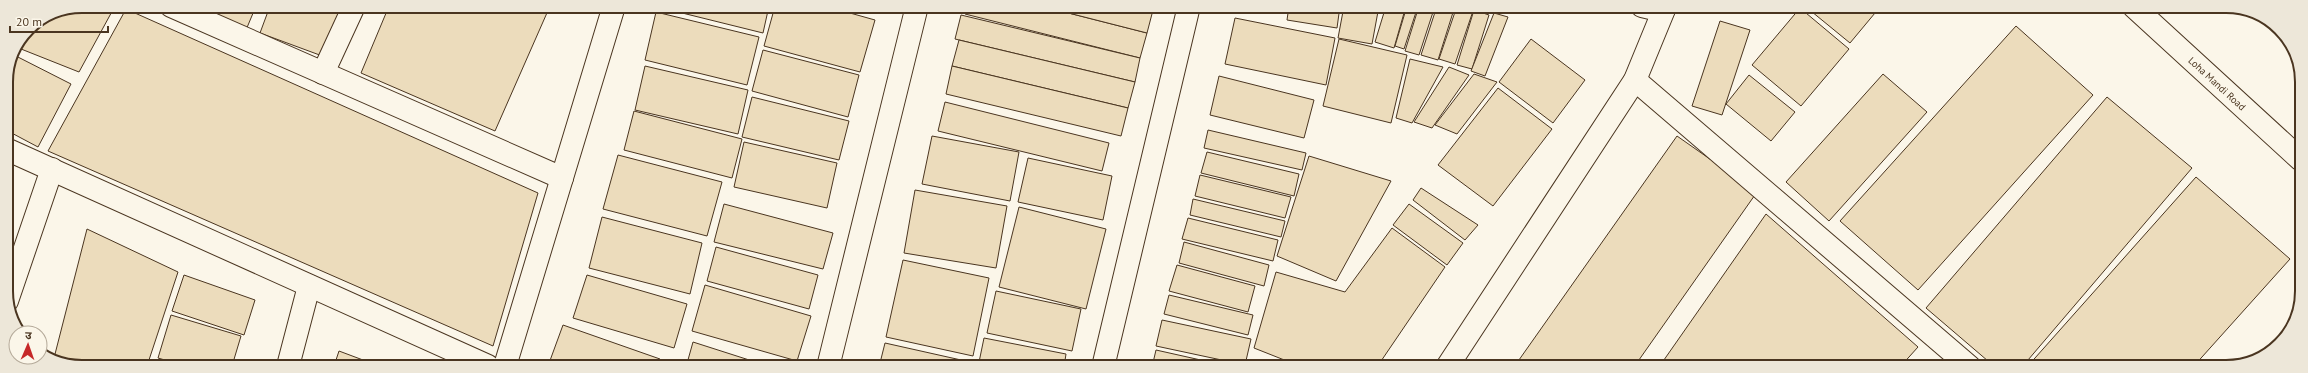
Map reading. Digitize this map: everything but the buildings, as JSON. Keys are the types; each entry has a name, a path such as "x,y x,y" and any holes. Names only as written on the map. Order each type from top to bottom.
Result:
{"street":[{"path":"187,13 562,178"},
{"path":"323,73 351,13"},
{"path":"507,360 612,13"},
{"path":"830,360 915,13"},
{"path":"1105,360 1187,13"},
{"path":"1457,360 1635,80 1655,13"},
{"name":"Loha Mandi Road","path":"2141,13 2295,155"},
{"path":"1635,80 1962,360"},
{"path":"13,152 475,360"},
{"path":"13,286 52,169"},
{"path":"290,360 309,286"}]}
